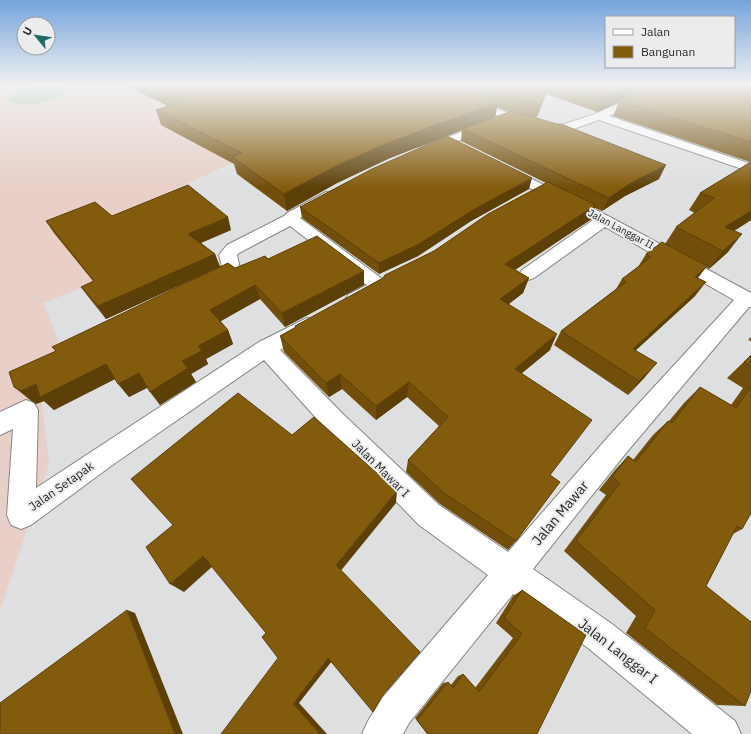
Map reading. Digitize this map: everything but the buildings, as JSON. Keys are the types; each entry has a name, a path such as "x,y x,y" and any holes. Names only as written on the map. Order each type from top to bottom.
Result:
{"street":[{"path":"412,156 446,140 503,119"},
{"path":"516,119 554,131 561,130 590,119"},
{"path":"609,119 751,168"},
{"path":"446,140 466,151"},
{"name":"Jalan Langgar II","path":"494,165 604,220 748,299"},
{"path":"524,199 543,189"},
{"path":"194,288 222,275 230,269 228,255 233,250 291,219 296,213 336,191"},
{"path":"291,219 375,282 383,282 344,305"},
{"path":"528,274 604,220"},
{"name":"Jalan Mawar","path":"381,734 396,710 617,445 748,299"},
{"path":"266,348 317,319"},
{"name":"Jalan Mawar I","path":"266,348 335,422 428,514 510,573"},
{"name":"Jalan Setapak","path":"0,424 26,410 21,515 266,348"},
{"name":"Jalan Langgar I","path":"510,573 600,636 722,734"}],"shaded area":[{"path":"0,119 332,119 98,223 117,274 43,303 67,363 42,404 49,464 0,610"}]}
